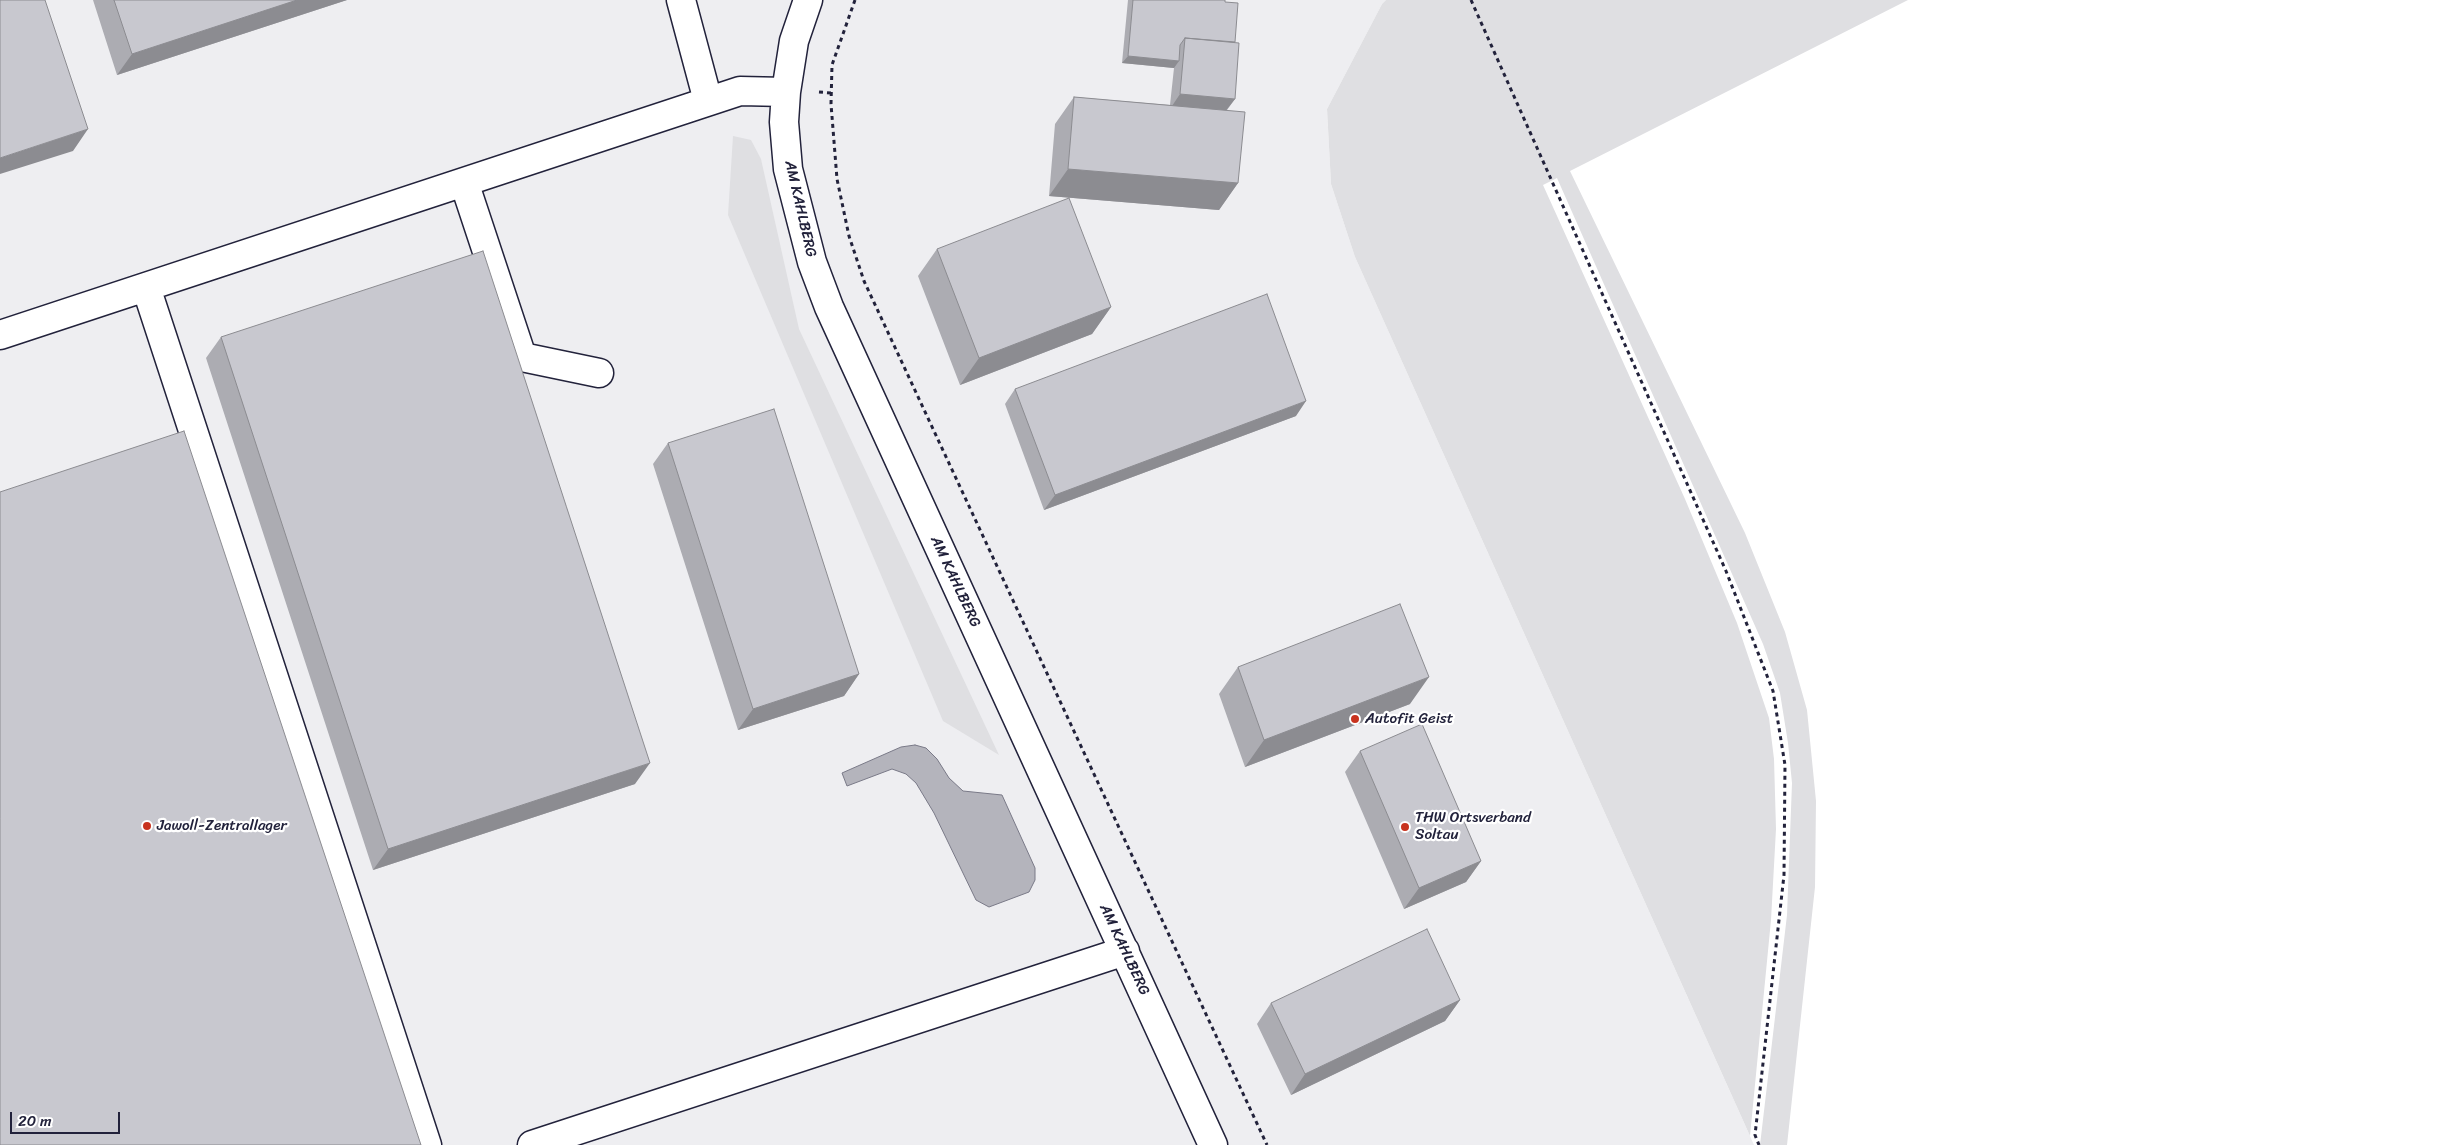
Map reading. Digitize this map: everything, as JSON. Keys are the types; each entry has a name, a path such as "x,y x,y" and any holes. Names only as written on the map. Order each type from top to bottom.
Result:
{"street":[{"path":"681,0 708,101"},
{"name":"AM KAHLBERG","path":"808,0 794,41 786,92 784,122 788,169 812,262 828,306 1213,1145"},
{"path":"0,335 740,91 786,92"},
{"path":"464,182 522,357 599,373"},
{"path":"146,287 427,1145"},
{"path":"532,1145 1125,952"}],"path":[{"path":"855,0 832,65 831,104 837,179 850,236 864,281 1267,1145"},
{"path":"1471,0 1726,571 1773,691 1785,765 1784,875 1754,1135 1759,1145"}],"shaded area":[{"path":"0,0 1386,0 1382,4 1327,109 1331,184 1355,257 1754,1145 0,1145"},
{"path":"1386,0 1908,0 1570,171 1745,533 1785,632 1807,710 1816,801 1815,887 1787,1145 1760,1145 1787,915 1792,783 1780,693 1763,644 1557,178 1543,185 1685,499 1737,623 1769,718 1774,759 1776,829 1771,920 1750,1136 1355,257 1331,184 1327,109 1382,4"},
{"path":"733,136 751,140 761,159 799,329 999,755 943,721 728,215"},
{"path":"915,745 926,748 937,759 949,778 963,791 1002,795 1035,868 1035,880 1029,892 989,907 976,900 934,813 916,783 906,774 892,769 847,786 842,773 901,747"}],"building":[{"path":"0,0 45,0 88,129 0,158"},
{"path":"114,0 297,0 132,54"},
{"path":"1133,0 1225,0 1225,2 1238,3 1235,42 1185,38 1180,45 1179,61 1128,56"},
{"path":"1185,38 1239,43 1235,99 1180,94"},
{"path":"1074,97 1245,112 1238,183 1068,169"},
{"path":"1069,198 1111,307 979,358 937,249"},
{"path":"483,251 650,763 388,849 221,337"},
{"path":"1267,294 1306,401 1055,495 1015,389"},
{"path":"774,409 859,674 753,709 668,443"},
{"name":"Jawoll-Zentrallager","path":"184,431 421,1145 0,1145 0,492"},
{"path":"1400,604 1429,677 1264,740 1238,667"},
{"name":"THW Ortsverband Soltau","path":"1422,724 1481,861 1419,888 1360,751"},
{"path":"1427,929 1460,1000 1305,1074 1271,1003"}],"place":[{"name":"Autofit Geist","path":"1355,719"},
{"name":"Jawoll-Zentrallager","path":"147,826"},
{"name":"THW Ortsverband Soltau","path":"1405,827"}]}
